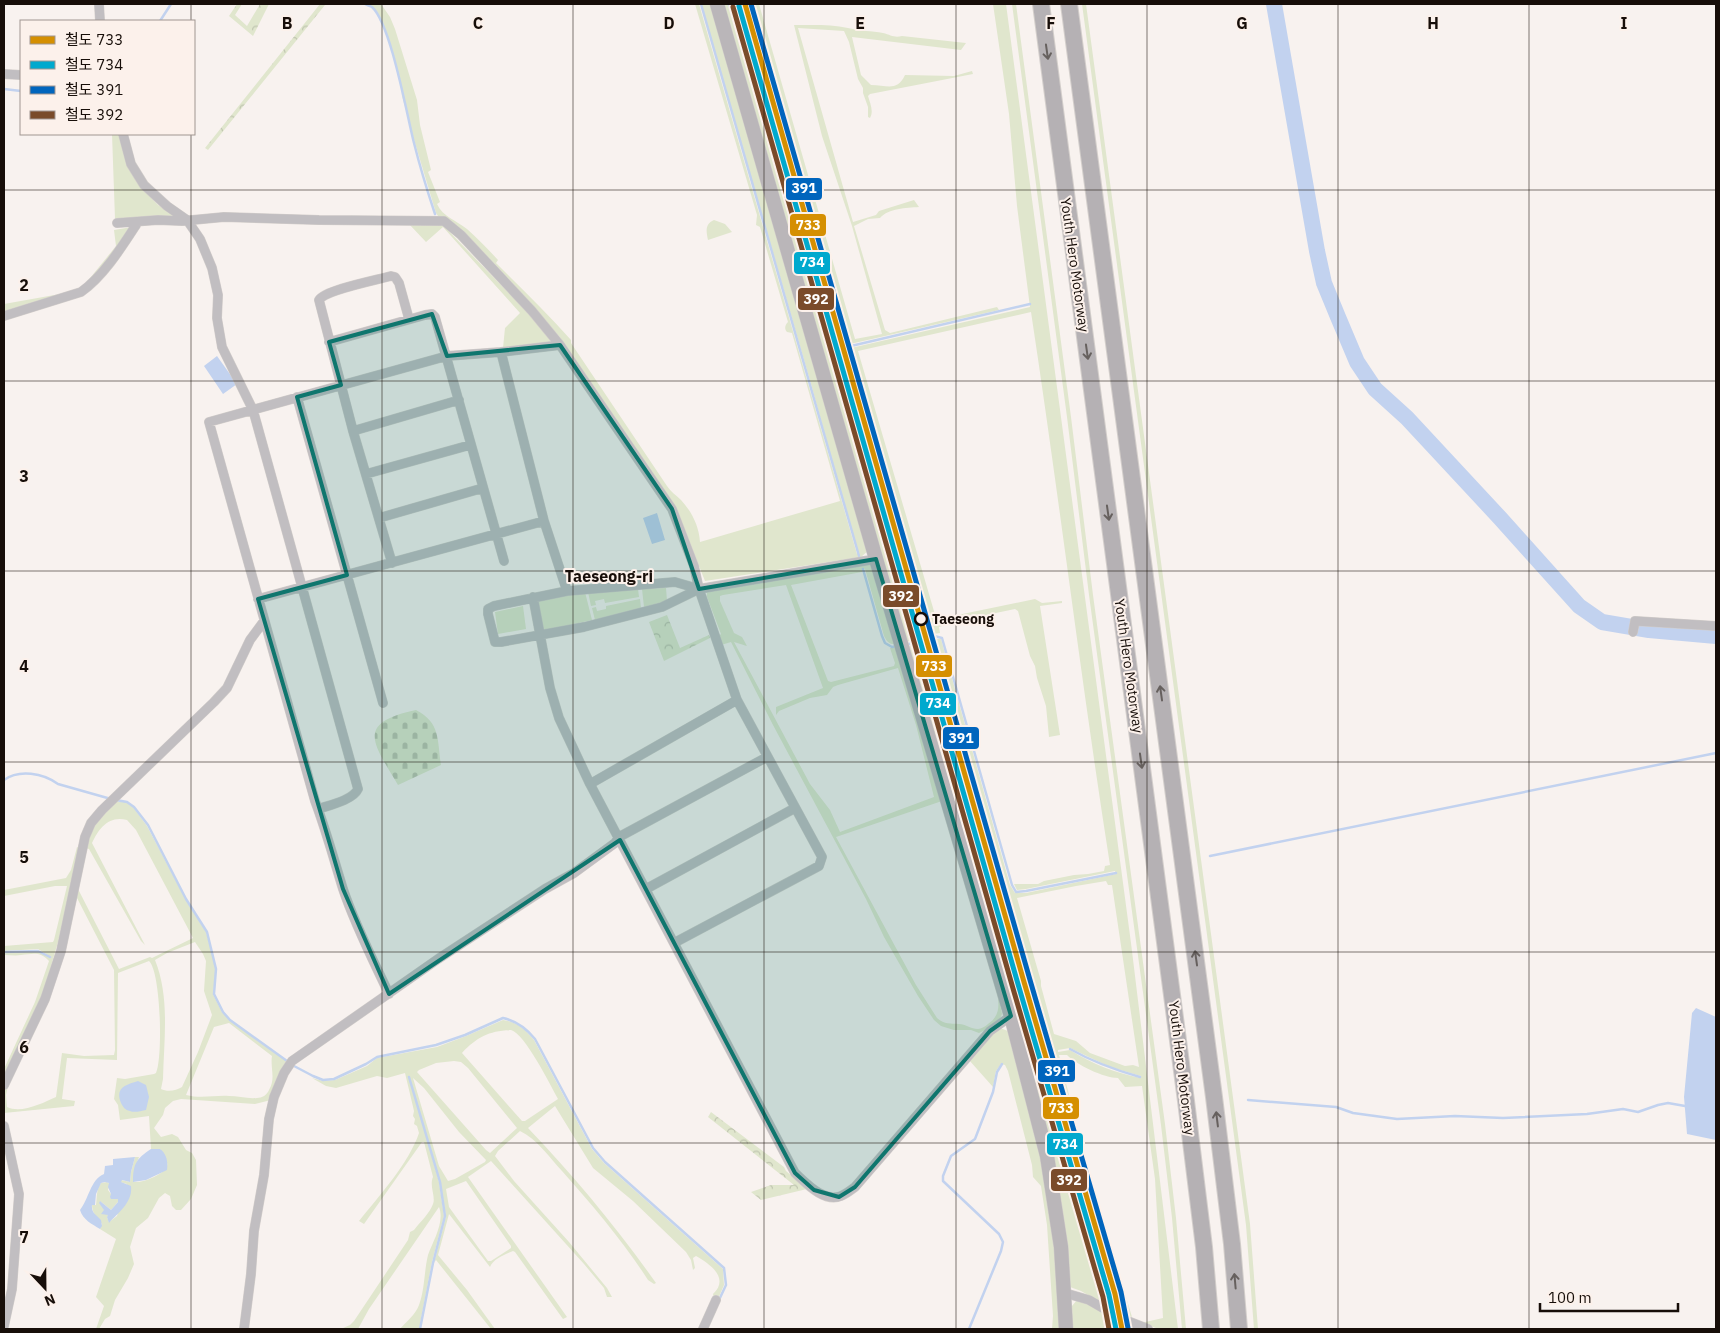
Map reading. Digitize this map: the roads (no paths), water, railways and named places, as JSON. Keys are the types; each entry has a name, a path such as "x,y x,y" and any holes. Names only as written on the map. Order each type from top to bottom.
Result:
{"highway":[{"name":"Youth Hero Motorway","path":"1041,4 1186,1100 1204,1247 1211,1329"},
{"name":"Youth Hero Motorway","path":"1069,4 1214,1097 1232,1244 1239,1329"}],"main road":[{"path":"717,4 876,559 1011,1016 1047,1156 1061,1247 1066,1329"}],"street":[{"path":"99,4 100,20"},
{"path":"4,74 20,74"},
{"path":"123,135 131,164 144,185 167,206 188,220 200,240 212,268 218,295 217,318 222,347 253,410 358,789 356,793 349,797 318,809"},
{"path":"117,223 224,217 444,221 461,235 532,311 560,345 672,509 694,566 699,589 737,700 822,857 819,866 674,943"},
{"path":"4,316 81,292 90,286 123,245 138,222"},
{"path":"392,563 353,431 319,300 325,294 391,276 395,277 399,283 409,319"},
{"path":"329,342 409,319 432,314 435,317 504,561"},
{"path":"389,994 349,905 318,809 208,422 447,356 560,345"},
{"path":"501,352 544,521 567,591"},
{"path":"296,397 383,703"},
{"path":"353,431 459,400"},
{"path":"366,474 470,445"},
{"path":"379,518 483,488"},
{"path":"258,600 544,521"},
{"path":"699,589 675,582 567,591 494,606 488,609 488,614 495,642 584,627 662,607 699,589 876,559"},
{"path":"533,597 550,688 559,718 590,784 795,1173 814,1190 831,1197 839,1197 855,1187 990,1031 1011,1016"},
{"path":"1634,628 1635,621 1716,626"},
{"path":"4,1085 45,999 61,951 85,837 91,823 112,799 227,688 250,640 264,622"},
{"path":"590,784 737,700"},
{"path":"244,1329 254,1231 264,1175 269,1119 274,1097 290,1063 438,960 537,894 574,873 615,843 619,837 767,758"},
{"path":"646,889 795,808"},
{"path":"4,1126 19,1194 12,1289 4,1326"},
{"path":"1065,1293 1090,1300 1120,1318 1148,1329"},
{"path":"703,1329 716,1300"}],"water":[{"path":"217,356 237,384 223,394 204,366"},
{"path":"657,513 665,540 652,544 643,518"},
{"path":"1696,1008 1716,1017 1716,1140 1687,1134 1684,1097 1692,1013"},
{"path":"138,1081 146,1085 149,1097 146,1110 132,1112 125,1109 119,1094 122,1088"},
{"path":"151,1149 160,1149 164,1153 167,1161 167,1170 146,1180 133,1182 136,1163"},
{"path":"135,1157 130,1182 122,1180 121,1182 131,1186 130,1197 125,1206 109,1223 108,1215 101,1214 104,1210 99,1203 100,1201 111,1210 118,1202 118,1199 111,1199 109,1183 101,1183 96,1194 95,1205 92,1205 93,1212 101,1220 102,1226 100,1229 86,1219 80,1210 93,1185 104,1174 105,1166 113,1165 113,1159"}],"waterway":[{"path":"161,20 171,4"},
{"path":"365,4 372,7 386,32 398,71 414,143 435,214"},
{"path":"701,4 859,556"},
{"path":"729,4 864,467"},
{"path":"1274,4 1324,283 1357,362 1375,389 1407,418 1579,606 1602,622 1649,630 1716,636"},
{"path":"4,89 20,91"},
{"path":"851,346 1030,304"},
{"path":"830,350 842,348"},
{"path":"863,569 885,643 892,647 897,646"},
{"path":"934,636 942,638 1012,885 1016,892 1116,873"},
{"path":"905,645 923,640"},
{"path":"1210,856 1716,753"},
{"path":"4,780 17,774 38,775 58,784 111,799"},
{"path":"116,800 127,802 134,807 148,825 186,899 207,932 216,969 214,994 223,1012 230,1020 294,1066 323,1080 334,1079 377,1057 436,1045 465,1035 503,1018 517,1023 525,1028 535,1039 593,1148 605,1162 724,1268 726,1285 719,1300"},
{"path":"4,952 38,951 50,957"},
{"path":"1070,1049 1104,1065 1140,1077"},
{"path":"969,1329 1003,1242 999,1234 943,1181 943,1176 951,1156 975,1139 993,1092 997,1072 1002,1064"},
{"path":"409,1077 440,1182 445,1216 433,1263 420,1329"},
{"path":"1248,1100 1336,1107 1353,1113 1397,1119 1455,1116 1503,1118 1587,1114 1623,1109 1638,1112 1668,1103 1685,1106"}],"rail line":[{"name":"733","path":"745,4 1115,1294 1122,1329"},
{"name":"391","path":"751,4 1121,1292 1128,1328"},
{"name":"734","path":"739,6 1018,984 1109,1295 1116,1329"},
{"name":"392","path":"733,7 1103,1297 1109,1329"}],"place":[{"name":"Taeseong","path":"921,619"}],"district":[{"name":"Taeseong-ri","path":"609,576"}]}
